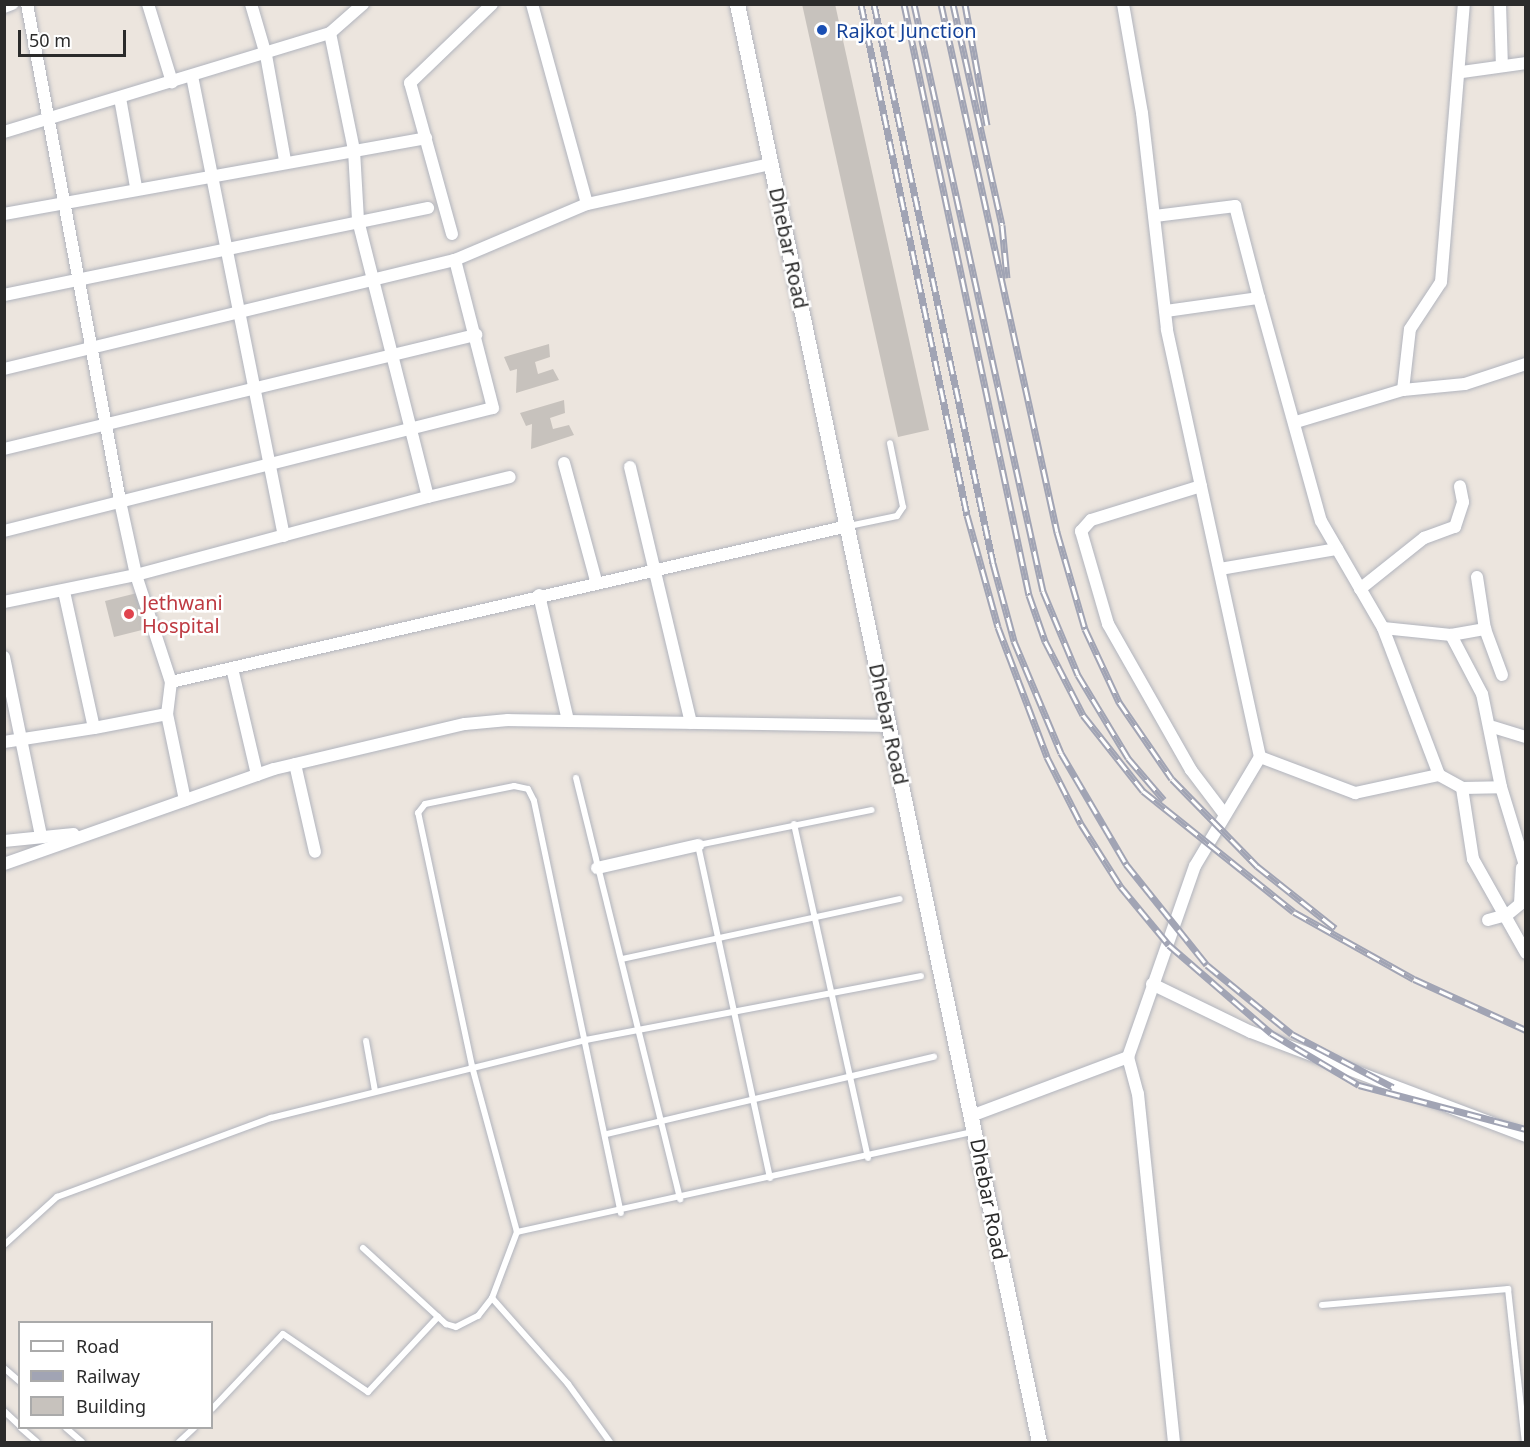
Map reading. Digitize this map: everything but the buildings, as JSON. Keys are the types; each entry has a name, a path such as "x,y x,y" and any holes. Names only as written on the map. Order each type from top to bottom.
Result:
{"street":[{"path":"4,7 12,4"},
{"path":"27,4 121,506 136,575 171,682 167,714 185,800"},
{"path":"148,4 172,82"},
{"path":"251,4 267,55 285,161"},
{"path":"452,234 410,82 492,4"},
{"path":"532,4 586,204"},
{"name":"Dhebar Road","path":"737,4 848,526 887,726 976,1131 1039,1443"},
{"path":"1123,4 1155,216 1166,311 1260,757 1195,866 1128,1057 1138,1094 1174,1443"},
{"path":"1403,390 1410,329 1441,282 1462,72 1464,4"},
{"path":"1500,4 1502,66"},
{"path":"4,132 267,55 330,33 359,6"},
{"path":"330,33 354,150 358,220 428,497"},
{"path":"1462,72 1526,63"},
{"path":"192,76 209,173 284,536"},
{"path":"120,98 136,187"},
{"path":"4,214 209,173 426,138"},
{"path":"4,369 92,350 455,260 586,204 771,164"},
{"path":"1155,216 1235,206 1259,298 1296,422 1314,499 1337,549 1383,628 1438,775"},
{"path":"4,295 79,282 224,246 428,208"},
{"path":"4,531 121,506 493,408 455,260"},
{"path":"1166,311 1259,298"},
{"path":"4,449 253,393 476,335"},
{"path":"1296,422 1403,390 1465,384 1526,364"},
{"path":"564,463 596,581"},
{"path":"630,467 691,723"},
{"path":"4,602 136,575 510,477"},
{"path":"1202,486 1091,520 1081,531 1108,624 1191,770 1225,815"},
{"path":"1360,589 1424,538 1455,526 1463,502 1460,486"},
{"path":"171,682 596,581 848,526"},
{"path":"1220,569 1337,549"},
{"path":"1477,577 1485,628 1502,675"},
{"path":"64,591 94,728"},
{"path":"539,595 568,721"},
{"path":"1383,628 1451,635 1485,628"},
{"path":"1451,635 1492,727 1502,787 1524,868 1523,897 1507,915 1488,920"},
{"path":"4,657 41,837"},
{"path":"232,668 257,775"},
{"path":"4,742 167,714"},
{"path":"4,864 257,775 465,724 568,721 887,726"},
{"path":"1492,727 1526,737"},
{"path":"1260,757 1355,793 1438,775 1462,788 1502,787"},
{"path":"295,764 315,852"},
{"path":"1462,788 1473,859 1507,915 1526,952"},
{"path":"4,841 91,833"},
{"path":"597,868 698,845"},
{"path":"1152,984 1251,1032 1526,1136"},
{"path":"971,1116 1128,1057"}],"lane":[{"path":"848,526 897,516 903,507 890,443"},
{"path":"576,778 680,1199"},
{"path":"363,1248 438,1317 456,1327 466,1325 492,1298 517,1232 472,1066 418,824 425,804 514,786 528,789 607,1134 621,1213"},
{"path":"770,1178 756,1099 698,845 872,810"},
{"path":"794,825 830,993 852,1075 868,1158"},
{"path":"622,959 814,915 900,899"},
{"path":"4,1245 57,1197 271,1118 472,1066 586,1040 640,1034 921,976"},
{"path":"366,1041 375,1091"},
{"path":"607,1134 934,1057"},
{"path":"517,1232 621,1213 868,1158 976,1131"},
{"path":"1322,1305 1508,1289 1525,1443"},
{"path":"492,1298 568,1384 610,1443"},
{"path":"213,1408 283,1334 368,1392 438,1317"},
{"path":"4,1368 18,1380"},
{"path":"4,1411 18,1425"},
{"path":"22,1429 37,1443"},
{"path":"67,1429 82,1443"},
{"path":"179,1443 193,1429"}],"railway":[{"path":"861,4 967,515 998,627 1047,757 1081,824 1121,887 1169,945 1271,1033 1359,1085 1526,1129"},
{"path":"874,4 993,563 1014,641 1061,753 1126,864 1207,965 1292,1034 1393,1087"},
{"path":"904,4 1029,595 1045,641 1083,715 1143,791 1294,912 1414,979 1526,1030"},
{"path":"914,4 1043,591 1078,675 1128,758 1164,800"},
{"path":"941,4 1057,532 1085,629 1119,702 1172,779 1257,866 1335,928"},
{"path":"953,4 1002,225 1007,278"},
{"path":"965,4 987,125"}],"place":[{"name":"Rajkot Junction","path":"822,30"},
{"name":"Jethwani Hospital","path":"129,614"}]}
